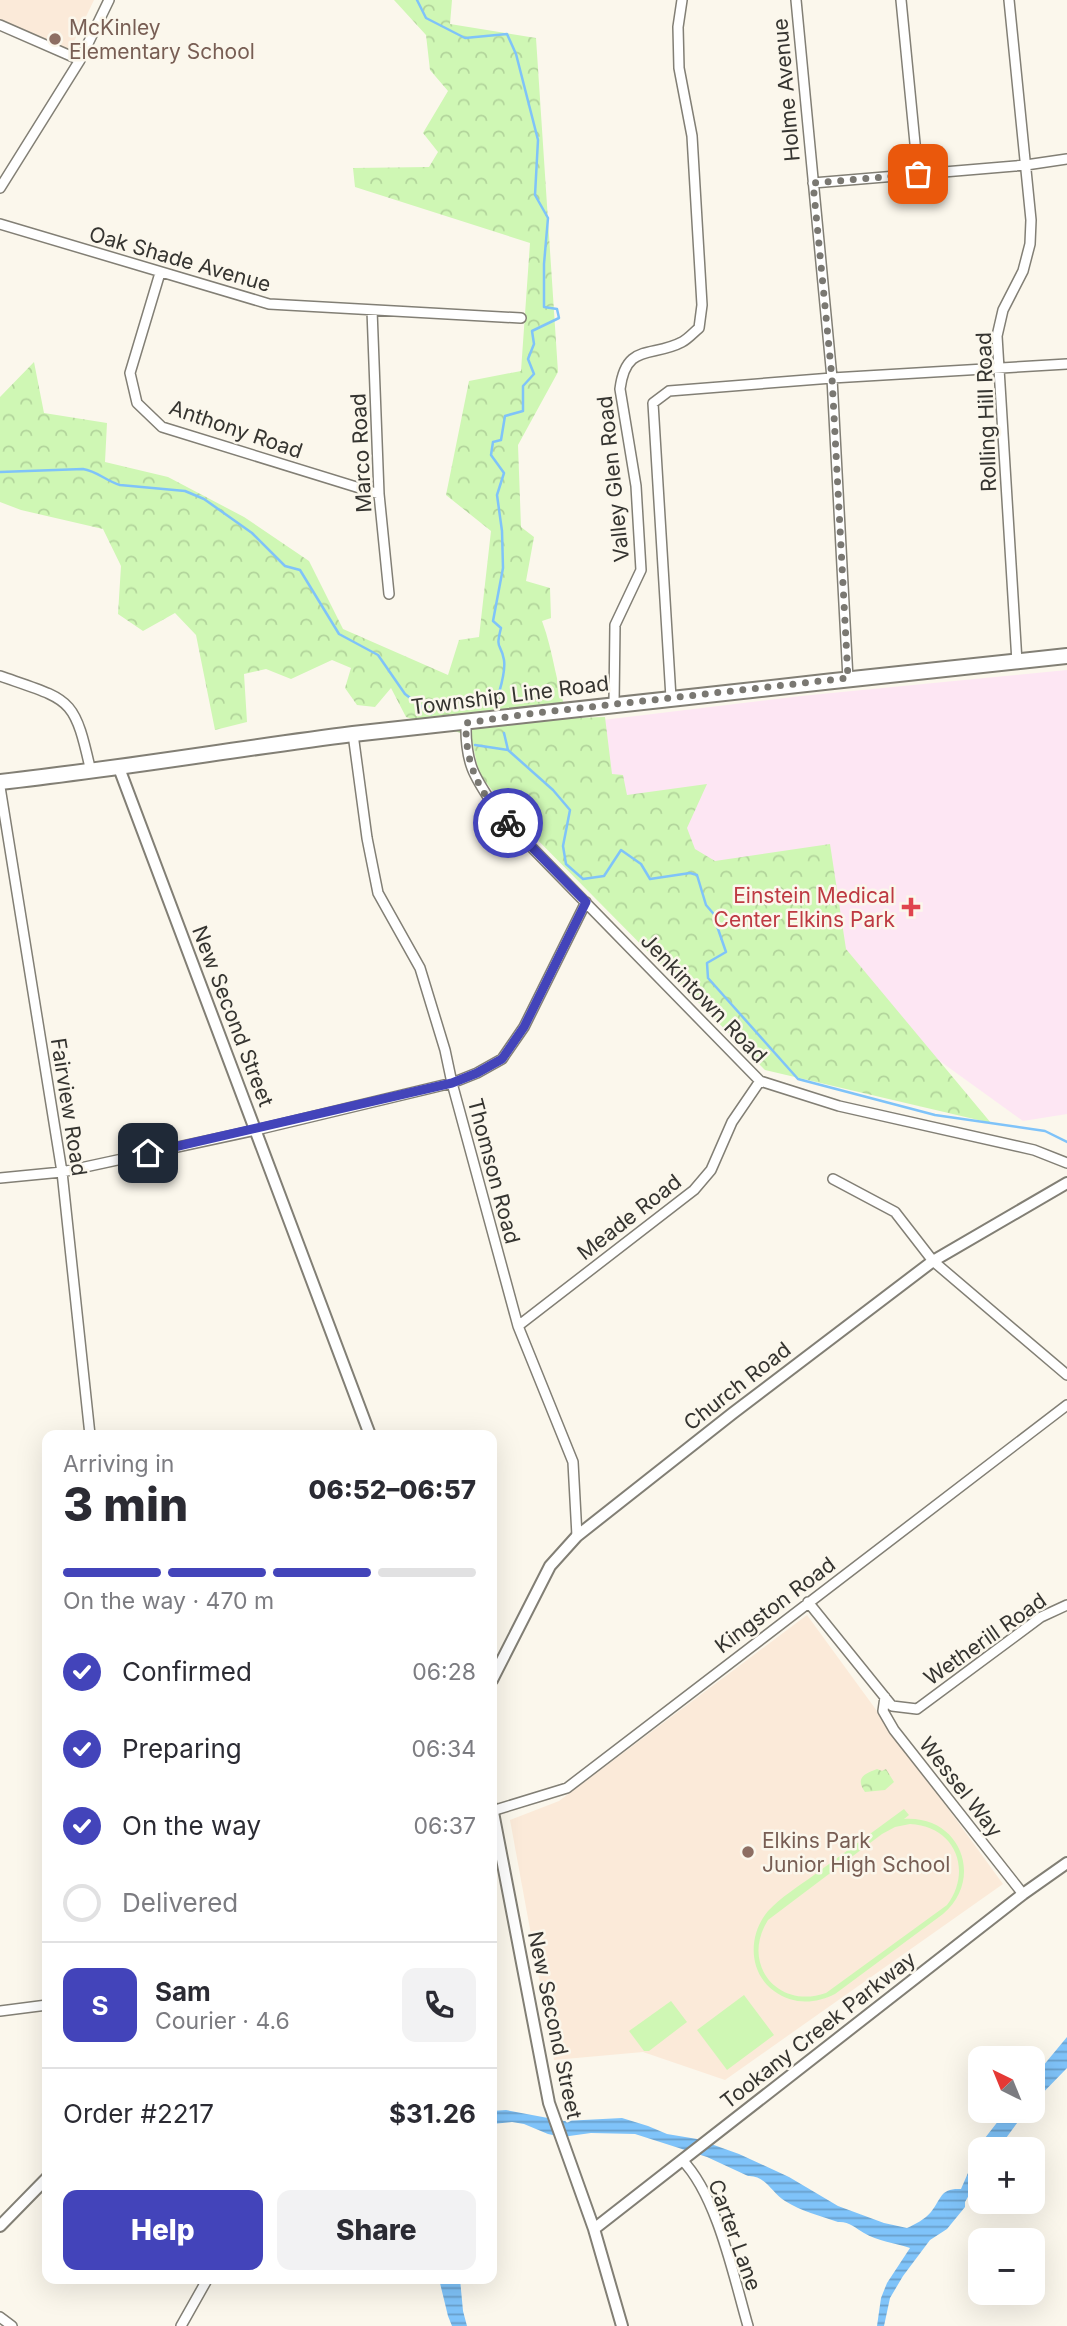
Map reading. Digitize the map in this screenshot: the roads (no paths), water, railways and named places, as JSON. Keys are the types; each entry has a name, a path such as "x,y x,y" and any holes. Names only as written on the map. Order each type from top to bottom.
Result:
{"main road":[{"name":"Township Line Road","path":"0,785 353,734 1067,656"}],"street":[{"path":"0,188 80,60 109,0"},
{"name":"Valley Glen Road","path":"614,704 615,625 640,570 636,486 620,388 622,374 638,354 681,343 699,328 702,305 692,136 679,68 678,27 682,0"},
{"name":"Holme Avenue","path":"796,0 832,378 848,678"},
{"path":"901,0 918,174"},
{"name":"Rolling Hill Road","path":"1009,0 1031,220 1030,244 1023,271 1003,310 997,336 1017,662"},
{"path":"0,24 80,60"},
{"path":"813,183 1026,165 1067,159"},
{"name":"Oak Shade Avenue","path":"0,224 269,304 521,318"},
{"name":"Anthony Road","path":"160,273 130,373 137,404 162,427 379,494"},
{"name":"Marco Road","path":"372,310 379,494 389,594"},
{"path":"671,698 653,403 669,391 1067,364"},
{"path":"0,676 54,695 69,706 78,719 91,772"},
{"name":"Jenkintown Road","path":"466,723 465,748 471,772 500,815 760,1081 839,1106 1034,1150 1067,1163"},
{"name":"Thomson Road","path":"353,734 367,838 378,893 420,968 445,1050 518,1326 573,1462 577,1536"},
{"name":"New Second Street","path":"119,768 368,1430"},
{"name":"Fairview Road","path":"0,785 62,1172 89,1430"},
{"path":"0,1178 62,1172 256,1130 452,1083 477,1073 502,1059 524,1027 586,902"},
{"name":"Meade Road","path":"518,1326 694,1191 710,1170 732,1122 760,1081"},
{"path":"833,1179 895,1212 933,1261 1067,1375"},
{"name":"Church Road","path":"497,1670 550,1566 577,1536 933,1261 1067,1183"},
{"name":"Kingston Road","path":"497,1808 567,1788 1067,1405"},
{"path":"808,1602 884,1697"},
{"name":"Wetherill Road","path":"884,1697 892,1706 917,1709 1041,1617 1067,1605"},
{"name":"Wessel Way","path":"884,1697 883,1711 894,1730 1023,1894"},
{"name":"New Second Street","path":"497,1835 549,2104 594,2230 622,2326"},
{"name":"Tookany Creek Parkway","path":"594,2230 1023,1894 1067,1863"},
{"path":"0,2011 42,2006"},
{"name":"Carter Lane","path":"685,2158 711,2208 748,2326"},
{"path":"0,2226 42,2183"},
{"path":"181,2326 205,2284"},
{"path":"0,2317 12,2326"}],"water":[{"path":"1067,2037 1067,2068 1045,2091 1045,2064"},
{"path":"506,2110 564,2121 622,2118 739,2154 789,2177 838,2206 884,2223 907,2228 929,2215 945,2192 961,2189 968,2173 968,2197 965,2207 947,2229 930,2240 903,2276 890,2298 884,2326 877,2326 881,2298 887,2283 910,2248 875,2238 849,2224 797,2208 780,2198 759,2178 748,2176 707,2157 635,2134 591,2133 562,2137 524,2124 497,2124 497,2111"},
{"path":"997,2123 1017,2123 1007,2137 986,2137"},
{"path":"440,2284 460,2284 467,2326 452,2326"}],"waterway":[{"path":"417,0 426,18 465,38 507,34 516,54 538,140 535,195 548,218 544,307 557,309 559,318 532,331 534,344 528,359 534,374 523,386 523,411 505,416 501,440 493,442 491,455 504,473 497,495 503,568 493,621 501,628 499,643 504,665 497,700"},
{"path":"0,472 83,469 120,485 185,491 204,499 252,533 285,566 300,570 339,634 378,655 405,694 431,714"},
{"path":"504,733 508,750"},
{"path":"475,745 508,750 553,790 570,810 563,846 566,864 583,879 604,876 621,850 641,864 650,879 690,873 697,875 706,905 718,919 717,926 726,952 707,963 708,978 798,1079 935,1115 1045,1131 1067,1142"}],"place":[{"name":"McKinley Elementary School","path":"55,39"},
{"name":"Einstein Medical Center Elkins Park","path":"911,907"},
{"name":"Elkins Park Junior High School","path":"748,1852"}]}
